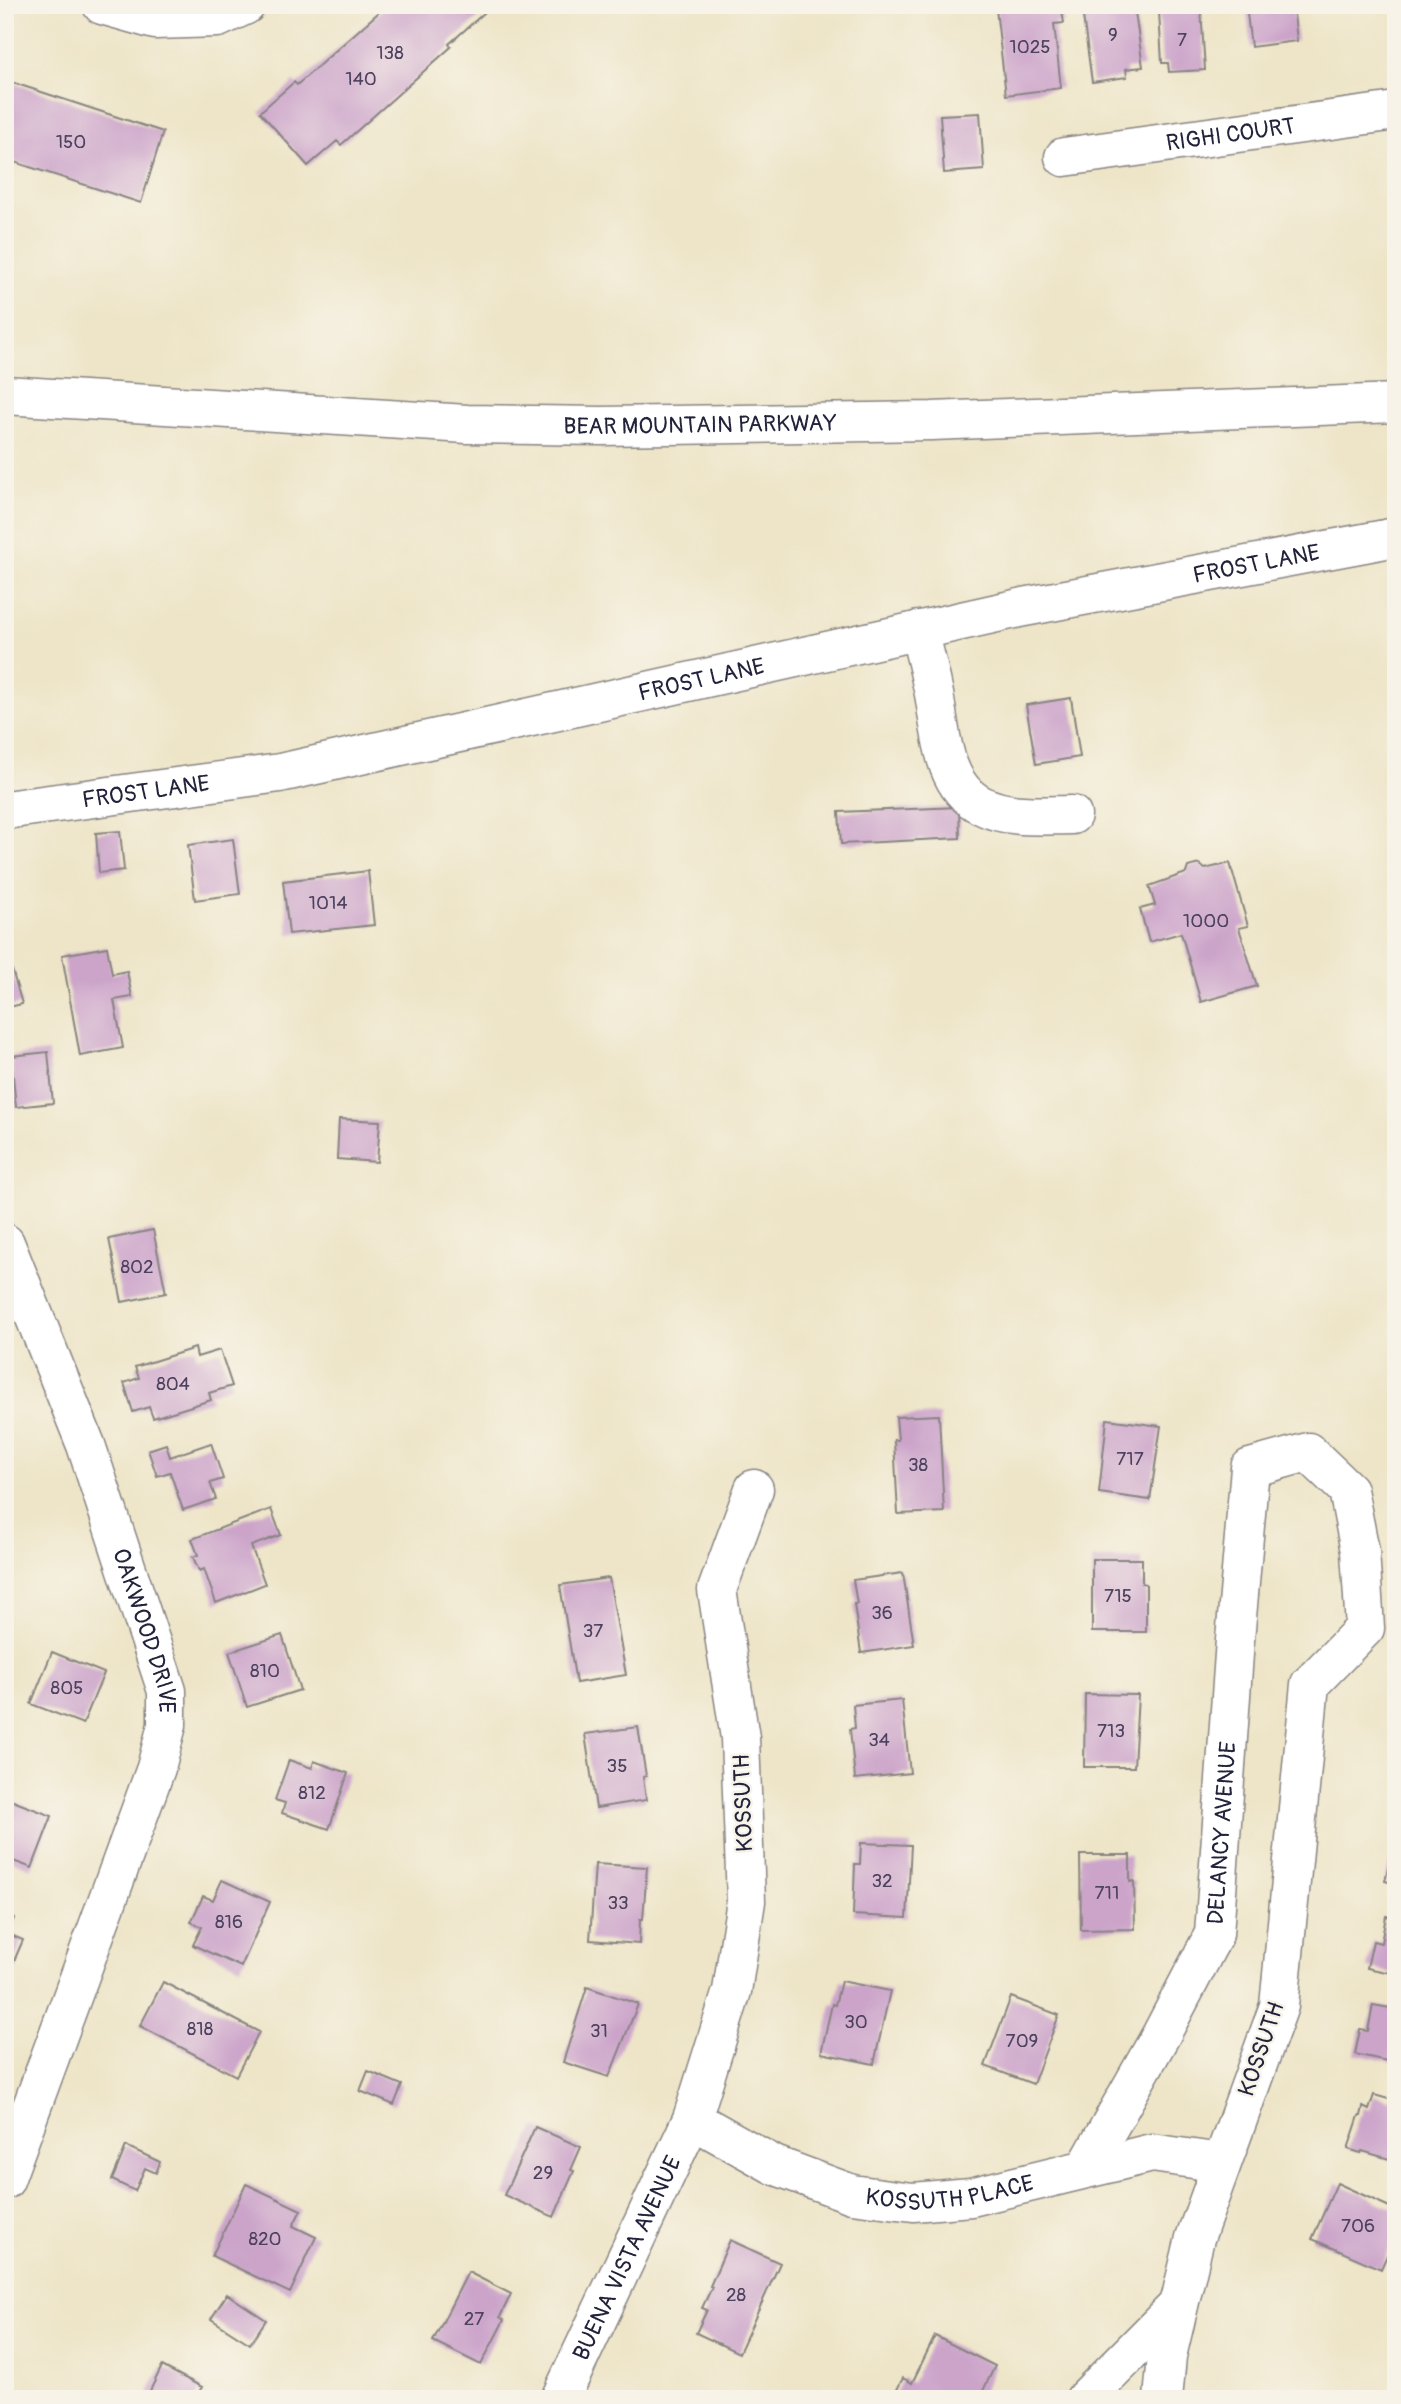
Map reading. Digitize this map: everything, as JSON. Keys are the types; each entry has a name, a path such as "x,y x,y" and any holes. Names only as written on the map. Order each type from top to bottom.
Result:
{"main road":[{"path":"102,5 155,20 218,18 246,5"},
{"name":"RIGHI COURT","path":"1063,157 1396,111"},
{"name":"BEAR MOUNTAIN PARKWAY","path":"5,395 467,424 601,426 932,421 1396,403"},
{"name":"FROST LANE","path":"5,810 280,773 1024,607 1396,537"},
{"path":"919,630 943,748 955,779 967,794 979,804 1013,814 1072,816"},
{"name":"OAKWOOD DRIVE","path":"5,1243 86,1445 167,1691 167,1725 156,1768 5,2179"},
{"name":"KOSSUTH","path":"1163,2399 1167,2356 1195,2238 1279,2006 1310,1684 1364,1628 1360,1551 1348,1490 1308,1452 1250,1468"},
{"name":"DELANCY AVENUE","path":"1086,2168 1214,1934 1250,1468"},
{"name":"KOSSUTH","path":"692,2119 732,1991 746,1901 740,1738 717,1590 754,1489"},
{"name":"KOSSUTH PLACE","path":"692,2119 774,2165 852,2194 913,2202 971,2197 1152,2153 1221,2163"},
{"name":"BUENA VISTA AVENUE","path":"560,2399 692,2119"},
{"path":"1085,2399 1179,2304"}],"building":[{"path":"387,5 493,5 449,44 451,47 341,145 337,141 308,166 260,112 294,82 297,85"},
{"path":"1061,5 1064,23 1054,24 1061,88 1006,95 996,9"},
{"path":"1099,5 1134,5 1143,67 1126,69 1127,77 1092,82 1082,9"},
{"path":"1246,5 1293,5 1297,41 1251,47"},
{"path":"1201,9 1205,70 1169,72 1168,63 1162,63 1159,12"},
{"path":"5,80 163,132 141,203 5,159"},
{"path":"980,113 984,170 944,173 940,115"},
{"path":"1071,698 1080,757 1036,764 1026,705"},
{"path":"959,807 960,838 841,844 839,812"},
{"path":"120,831 124,870 99,873 96,833"},
{"path":"233,839 240,894 195,900 188,845"},
{"path":"1230,863 1248,926 1239,928 1257,986 1201,1002 1181,933 1149,942 1140,909 1155,905 1149,886 1186,873 1188,867 1199,864 1205,869"},
{"path":"368,871 374,925 289,934 283,881"},
{"path":"5,946 22,1004 5,1008"},
{"path":"107,947 112,974 127,971 132,997 114,1000 123,1048 80,1056 62,955"},
{"path":"48,1052 53,1103 16,1107 11,1056"},
{"path":"339,1119 380,1121 377,1162 337,1159"},
{"path":"153,1230 166,1293 122,1302 109,1239"},
{"path":"195,1348 197,1357 220,1350 232,1386 209,1393 211,1400 153,1418 149,1407 133,1412 124,1383 139,1378 135,1367"},
{"path":"939,1415 944,1512 898,1514 894,1440 898,1440 896,1417"},
{"path":"1107,1419 1161,1426 1150,1500 1099,1493"},
{"path":"211,1443 223,1479 210,1483 216,1499 183,1510 170,1472 157,1476 148,1450 166,1444 170,1457"},
{"path":"271,1509 281,1535 251,1546 265,1584 216,1603 204,1569 199,1571 193,1557 198,1555 192,1539"},
{"path":"1092,1559 1142,1559 1142,1583 1146,1584 1146,1632 1092,1632"},
{"path":"903,1573 914,1645 861,1653 853,1580"},
{"path":"609,1578 626,1675 576,1683 560,1585"},
{"path":"282,1635 300,1690 247,1707 229,1652"},
{"path":"52,1652 104,1673 83,1724 31,1704"},
{"path":"1085,1694 1138,1695 1134,1767 1084,1767"},
{"path":"902,1700 910,1773 855,1779 850,1729 855,1728 853,1705"},
{"path":"638,1727 646,1776 643,1777 646,1800 596,1808 585,1734"},
{"path":"289,1760 312,1768 314,1761 348,1773 329,1829 282,1813 285,1803 275,1800"},
{"path":"5,1798 52,1816 32,1868 5,1858"},
{"path":"1396,1841 1396,1884 1385,1881"},
{"path":"861,1843 911,1845 907,1918 853,1915 855,1864 860,1864"},
{"path":"1080,1855 1130,1855 1130,1882 1134,1881 1135,1929 1081,1930"},
{"path":"595,1864 647,1867 639,1944 590,1940"},
{"path":"222,1880 270,1902 241,1967 193,1945 202,1927 191,1922 203,1896 213,1900"},
{"path":"5,1914 14,1918 8,1934 23,1940 5,1982"},
{"path":"1386,1916 1396,1918 1396,1974 1367,1968 1373,1941 1381,1943"},
{"path":"841,1981 890,1991 874,2064 821,2053 832,2004 835,2005"},
{"path":"163,1982 259,2032 236,2076 140,2026"},
{"path":"587,1987 638,2004 609,2077 563,2062"},
{"path":"1011,1997 1059,2015 1033,2084 985,2066"},
{"path":"1373,2005 1396,2009 1396,2063 1355,2054 1360,2030 1368,2031"},
{"path":"368,2071 402,2085 394,2105 360,2091"},
{"path":"1374,2095 1396,2101 1396,2161 1348,2149 1363,2107 1369,2110"},
{"path":"535,2127 581,2147 571,2170 574,2171 554,2217 504,2195"},
{"path":"126,2146 160,2162 156,2173 145,2168 135,2191 112,2180"},
{"path":"1337,2183 1396,2210 1396,2235 1381,2269 1312,2239"},
{"path":"246,2184 301,2210 293,2226 316,2237 290,2293 212,2256"},
{"path":"730,2240 780,2263 739,2353 696,2333 707,2310 702,2308 712,2287 710,2286"},
{"path":"468,2272 511,2294 500,2317 504,2320 481,2365 433,2341"},
{"path":"227,2294 266,2320 250,2344 211,2319"},
{"path":"935,2336 995,2366 979,2399 892,2399 903,2378 912,2383"},
{"path":"162,2366 202,2387 195,2399 146,2399"}]}
